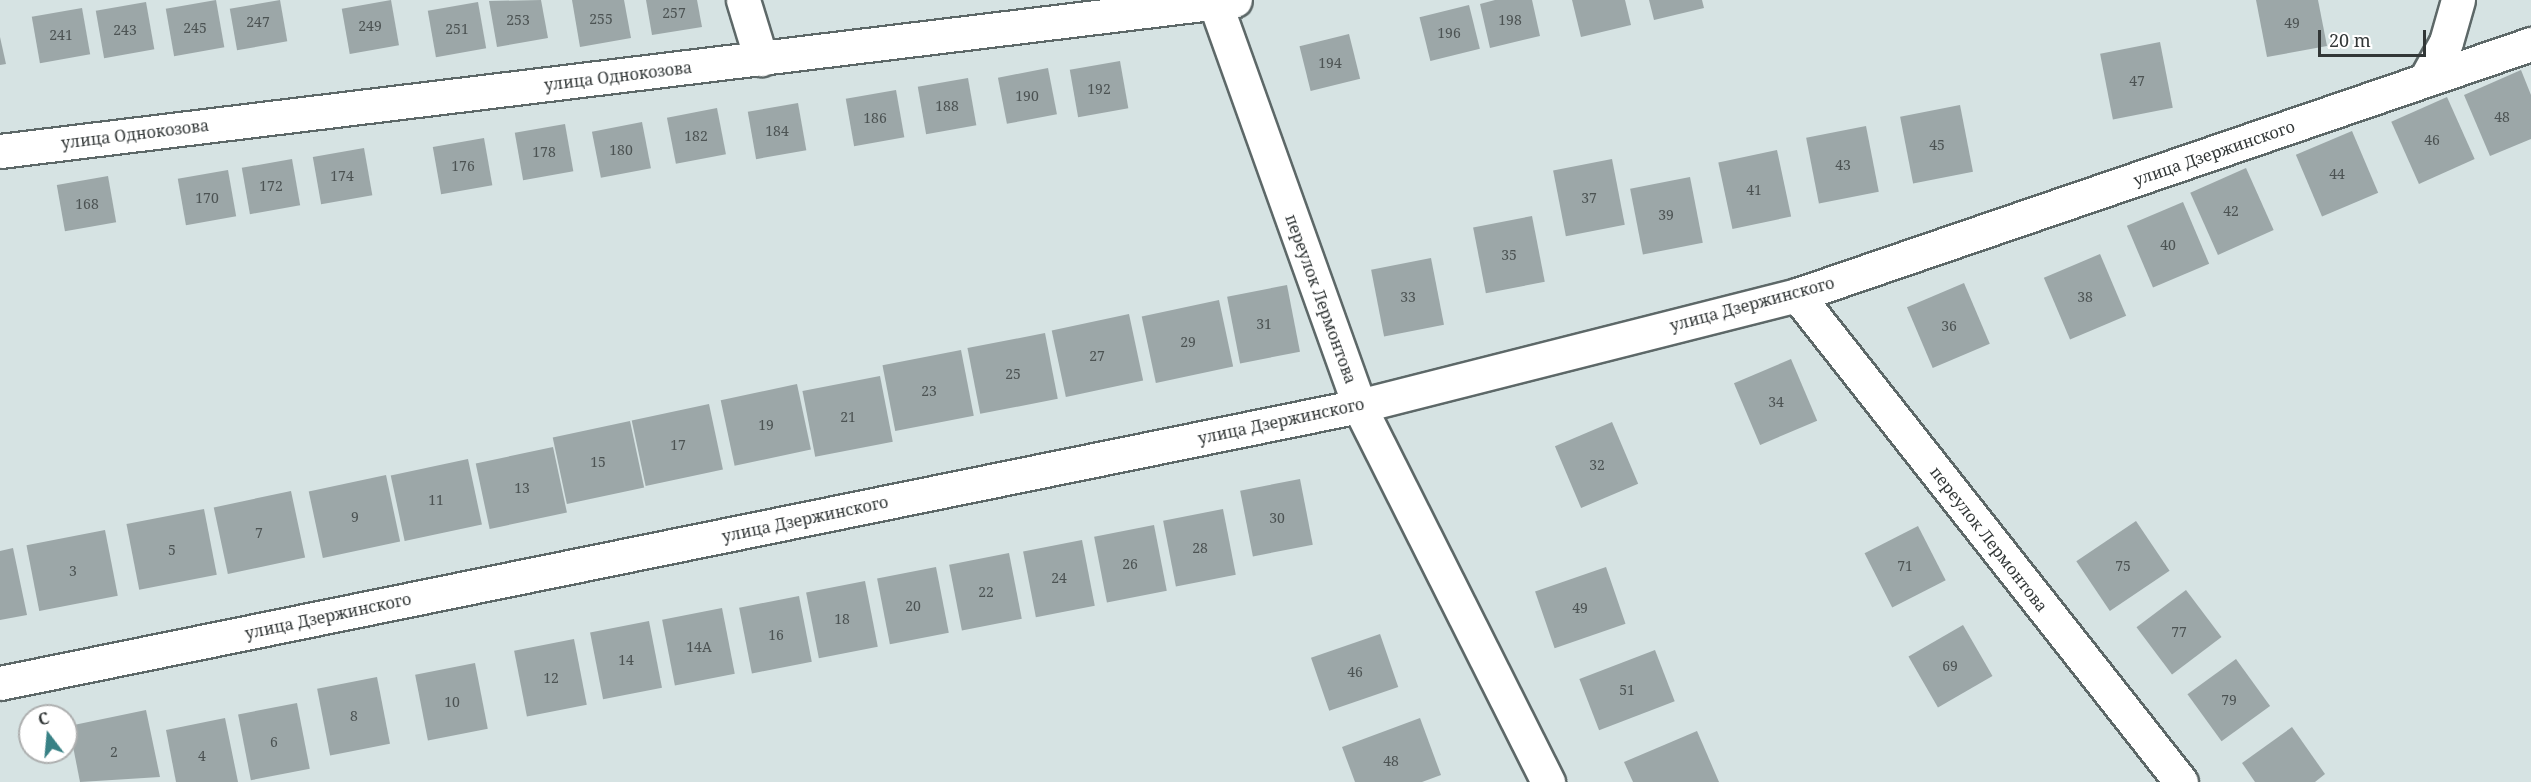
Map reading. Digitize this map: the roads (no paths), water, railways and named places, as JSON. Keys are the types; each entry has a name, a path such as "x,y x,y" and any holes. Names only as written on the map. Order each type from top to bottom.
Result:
{"street":[{"path":"743,0 761,59"},
{"path":"2426,80 2446,42 2458,0"},
{"name":"улица Однокозова","path":"0,151 1222,1"},
{"name":"переулок Лермонтова","path":"1222,1 1359,406 1548,782"},
{"name":"улица Дзержинского","path":"0,683 1359,406 1797,295 2531,44"},
{"name":"переулок Лермонтова","path":"1797,295 2181,782"}]}
